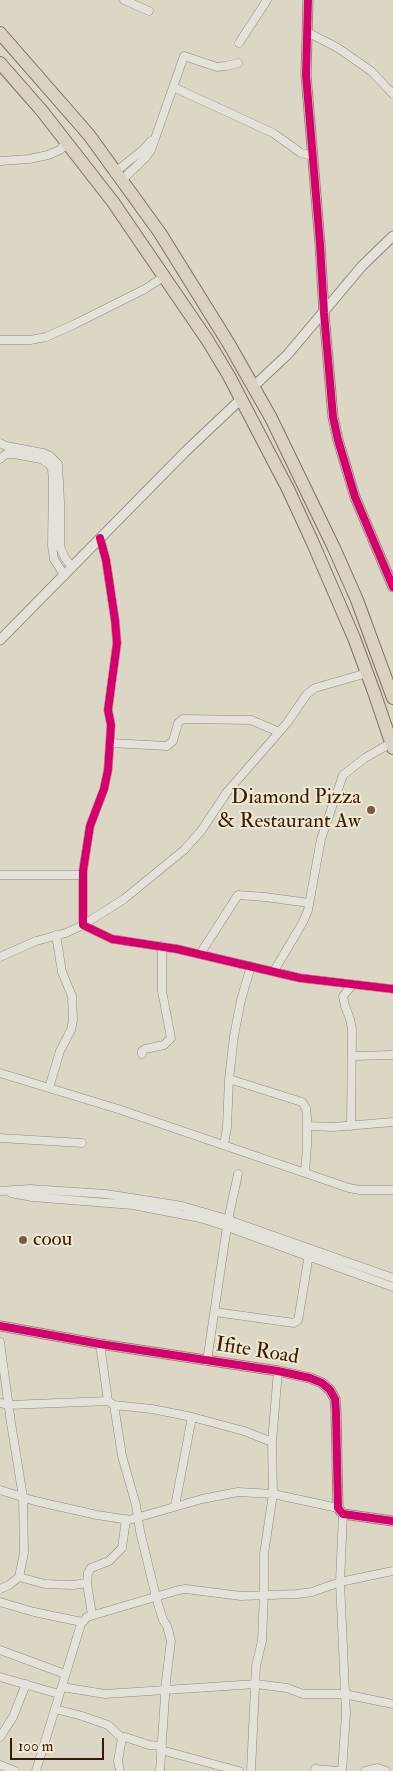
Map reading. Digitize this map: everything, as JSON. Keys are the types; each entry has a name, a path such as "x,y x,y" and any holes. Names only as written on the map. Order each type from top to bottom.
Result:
{"highway":[{"path":"0,33 88,135 160,233 254,387 302,479 334,548 364,618 393,698"},
{"path":"0,63 67,142 114,202 208,340 288,489 308,532 367,674 392,746"}],"street":[{"path":"124,0 149,11"},
{"path":"239,43 266,0"},
{"path":"308,0 306,75 330,390 338,440 355,497 393,587"},
{"path":"307,32 338,48 371,71 392,91"},
{"path":"118,177 150,142 177,68 184,56"},
{"path":"184,56 217,67 238,62"},
{"path":"118,177 145,158 151,150 184,56"},
{"path":"173,86 274,133 301,153 313,156"},
{"path":"0,161 48,156 60,150 67,142"},
{"path":"254,387 288,354 362,266 393,236"},
{"path":"0,340 30,340 46,337 145,289 165,276"},
{"path":"0,640 196,441 241,399"},
{"path":"0,443 6,446 44,453 58,464 60,547 72,567"},
{"path":"0,459 6,454 14,454 41,459 49,464 52,469 52,546 54,559 64,575"},
{"path":"83,925 83,875 90,826 104,789 108,770 111,725 108,710 117,643 106,560 100,538"},
{"path":"0,957 36,941 83,925 124,899 184,850 201,831 227,792 279,732 308,694 315,688 367,674"},
{"path":"110,743 167,746 173,741 178,723 183,719 251,720 279,732"},
{"path":"274,971 308,910 321,839 343,775 365,758 392,746"},
{"path":"0,875 83,875"},
{"path":"200,954 238,895 309,903"},
{"path":"83,925 112,939 162,946 300,978 393,989"},
{"path":"49,1088 60,1050 71,1030 73,1020 72,996 62,972 56,935"},
{"path":"142,1054 142,1051 145,1049 164,1045 172,1038 162,991 162,946"},
{"path":"224,1146 234,1036 241,1000 251,966"},
{"path":"351,1126 352,1029 344,1006 343,996 353,984"},
{"path":"352,1056 393,1055"},
{"path":"0,1073 118,1109 305,1172 320,1179 360,1190 393,1190"},
{"path":"229,1079 302,1102 306,1108 307,1126 305,1172"},
{"path":"307,1126 333,1127 393,1122"},
{"path":"0,1138 82,1143"},
{"path":"207,1361 228,1223 238,1174"},
{"path":"2,1191 30,1189 106,1194 182,1206 309,1253 393,1287"},
{"path":"309,1253 393,1278"},
{"path":"215,1312 294,1323 300,1315 309,1253"},
{"name":"Ifite Road","path":"0,1326 100,1344 278,1371 310,1378 322,1383 330,1390 335,1399 340,1511"},
{"path":"0,1342 23,1497 24,1553 20,1577 0,1589"},
{"path":"100,1344 122,1456 156,1597 167,1626 170,1641 160,1771"},
{"path":"251,1771 256,1666 262,1641 264,1554 273,1494 272,1442 278,1371"},
{"path":"0,1403 8,1405 111,1403 192,1417 244,1431 272,1442"},
{"path":"174,1506 192,1417"},
{"path":"0,1490 98,1515 126,1519 138,1518 174,1506 228,1493 273,1494 340,1511 393,1521"},
{"path":"315,1769 340,1771 346,1726 340,1582 340,1511"},
{"path":"92,1615 88,1573 91,1568 109,1561 122,1548 126,1519"},
{"path":"36,1771 82,1622 92,1615 186,1589 222,1595 285,1595 312,1592 340,1582 393,1571"},
{"path":"20,1577 45,1584 73,1585 88,1583"},
{"path":"0,1602 34,1612 82,1622"},
{"path":"0,1650 66,1674"},
{"path":"0,1677 60,1691 106,1694 256,1684 287,1688 303,1694 344,1694 393,1704"},
{"path":"0,1736 13,1717 26,1684"},
{"path":"55,1709 108,1725 122,1738 125,1737 239,1771"},
{"path":"120,1771 118,1760 122,1738"},
{"path":"0,1765 15,1771"},
{"path":"365,1771 378,1768 386,1771"}],"cycle path":[{"path":"308,0 306,75 333,417 355,497 393,587"},
{"path":"100,538 106,560 117,643 108,710 111,725 108,770 104,789 90,826 83,871 83,925 112,939 177,949 300,978 393,989"},
{"path":"0,1326 100,1344 278,1371 310,1378 322,1383 330,1390 335,1399 338,1508 343,1514 393,1521"}],"place":[{"name":"Diamond Pizza & Restaurant Aw","path":"371,810"},
{"name":"coou","path":"23,1240"}]}
